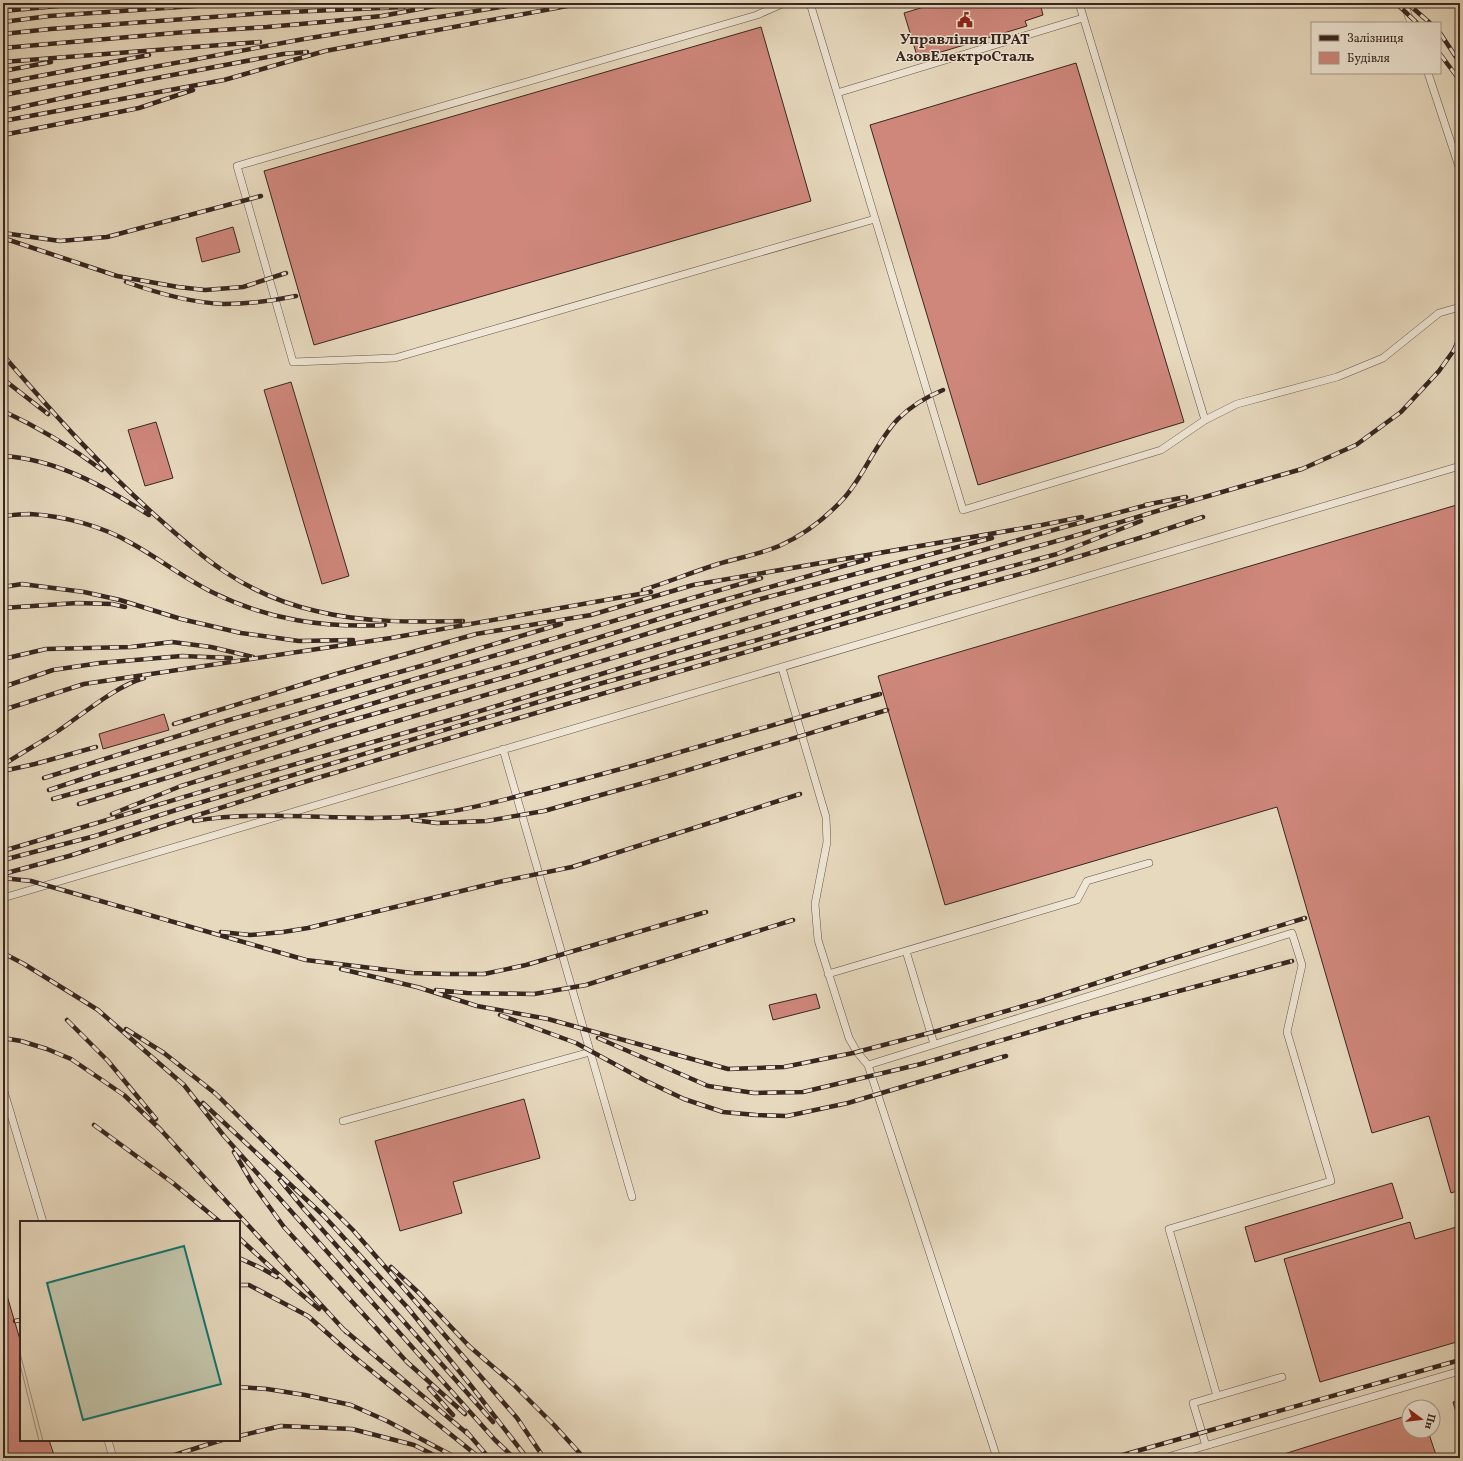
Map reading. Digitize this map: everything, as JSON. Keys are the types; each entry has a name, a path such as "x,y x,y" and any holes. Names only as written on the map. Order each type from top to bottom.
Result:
{"lane":[{"path":"784,3 757,16 237,166 293,362 395,358 875,219"},
{"path":"810,3 963,510 1161,450 1205,420 1237,404 1337,377 1383,358 1439,313 1460,308"},
{"path":"1079,3 1205,420"},
{"path":"1404,3 1411,22"},
{"path":"837,94 1084,18"},
{"path":"1428,74 1460,170"},
{"path":"3,898 1460,466"},
{"path":"782,668 826,817 827,842 815,904 818,940 849,1038 857,1052 868,1065 997,1458"},
{"path":"504,749 632,1198"},
{"path":"828,974 1076,900 1087,881 1149,863"},
{"path":"868,1065 1292,933 1302,965 1287,1032 1330,1181 1168,1229 1217,1396"},
{"path":"906,950 934,1044"},
{"path":"343,1121 590,1052"},
{"path":"3,1088 43,1221"},
{"path":"1164,1458 1460,1371"},
{"path":"1206,1446 1194,1403 1282,1377"},
{"path":"108,1441 113,1458"}],"building":[{"path":"937,3 1020,3 1021,8 1040,3 1043,15 1025,21 1027,26 918,59 904,13"},
{"path":"761,27 811,201 314,345 264,171"},
{"path":"1076,63 1184,422 978,485 870,125"},
{"path":"233,227 240,252 202,262 196,238"},
{"path":"291,382 349,576 322,584 264,390"},
{"path":"156,422 173,478 145,486 128,430"},
{"path":"1460,504 1460,1190 1451,1193 1429,1116 1372,1133 1277,807 945,905 878,676"},
{"path":"164,714 169,730 103,749 99,734"},
{"path":"816,994 820,1008 773,1020 769,1005"},
{"path":"524,1099 540,1158 453,1182 462,1213 400,1231 375,1141"},
{"path":"1392,1183 1403,1218 1255,1262 1245,1227"},
{"path":"1410,1222 1415,1239 1460,1226 1460,1341 1320,1382 1284,1259"},
{"path":"3,1282 20,1340 20,1441 49,1441 55,1458 3,1458"},
{"path":"1460,1400 1460,1426 1453,1402"},
{"path":"1401,1417 1401,1439 1431,1439 1437,1458 1271,1458"}],"railway":[{"path":"3,11 91,3"},
{"path":"3,22 49,16 238,3"},
{"path":"3,48 323,22 382,16 451,3"},
{"path":"3,95 304,39 525,3"},
{"path":"3,121 224,80 325,51 583,3"},
{"path":"1396,3 1416,22"},
{"path":"1407,3 1429,22"},
{"path":"3,34 50,29 265,13 404,7"},
{"path":"1441,34 1460,63"},
{"path":"3,62 260,42"},
{"path":"3,111 141,81 283,54 307,52"},
{"path":"3,83 149,55"},
{"path":"1441,55 1458,78 1460,84"},
{"path":"3,71 51,62"},
{"path":"3,135 139,108 193,90"},
{"path":"3,233 60,241 107,237 261,196"},
{"path":"3,238 117,276 178,287 205,290 243,287 286,273"},
{"path":"126,282 174,297 199,302 224,304 251,303 296,296"},
{"path":"3,851 261,774 464,716 673,652 1302,469 1356,445 1401,412 1439,371 1454,350 1460,336"},
{"path":"3,355 77,439 116,479 190,546 235,579 281,600 304,608 334,615 389,621 463,621"},
{"path":"3,379 48,414"},
{"path":"643,590 718,564 772,549 788,542 806,531 831,512 845,497 859,478 883,438 898,419 919,402 943,390"},
{"path":"3,411 54,438 102,470"},
{"path":"3,456 23,458 80,476 115,494 149,515"},
{"path":"1145,505 1186,497"},
{"path":"112,814 181,786 326,742 857,586 1064,527 1151,504"},
{"path":"3,516 27,514 43,515 95,527 131,543 193,582 214,593 255,610 276,616 340,625 385,625"},
{"path":"174,724 336,674 476,634 591,615 693,585 1082,517"},
{"path":"3,874 69,856 264,794 467,733 946,594 1035,570 1203,517"},
{"path":"3,860 95,836 179,809 599,684 754,641 949,583 1057,554 1141,521"},
{"path":"79,804 331,726 520,673 757,600 992,538"},
{"path":"53,799 414,691 529,659 672,615 868,559"},
{"path":"49,790 97,774 442,671 761,578"},
{"path":"3,587 22,584 84,592 120,600 181,619 241,633 299,641 353,640"},
{"path":"3,710 84,684 391,638 651,592"},
{"path":"3,608 77,603 112,604 125,607"},
{"path":"44,778 229,720 428,664 561,624"},
{"path":"3,659 46,649 131,647 172,642 211,647 253,657"},
{"path":"3,687 53,670 100,663 182,656 231,658"},
{"path":"3,765 58,731 122,687 144,678"},
{"path":"194,821 225,817 257,816 384,818 415,816 457,810 497,802 646,762 880,694"},
{"path":"413,820 437,823 487,821 544,811 665,777 887,710"},
{"path":"3,771 35,764 96,747"},
{"path":"221,932 250,935 308,928 503,881 572,867 800,794"},
{"path":"3,878 31,881 306,960 412,973 484,974 526,965 706,912"},
{"path":"417,987 477,1006 548,1019 728,1069 784,1067 853,1053 937,1031 1041,1001 1305,918"},
{"path":"436,990 467,993 534,994 586,985 793,920"},
{"path":"3,953 24,964 98,1010 184,1085 224,1136 495,1440 514,1458"},
{"path":"598,1038 708,1086 754,1093 803,1092 921,1064 1081,1017 1292,961"},
{"path":"341,969 421,988"},
{"path":"500,1015 576,1043 644,1080 684,1099 723,1112 756,1115 787,1116 848,1103 1006,1056"},
{"path":"67,1020 108,1061 156,1119"},
{"path":"126,1029 164,1053 216,1094 353,1230 517,1418 544,1458"},
{"path":"3,1038 21,1041 47,1049 71,1059 124,1095 160,1129 346,1332"},
{"path":"203,1103 324,1216 408,1308 527,1458"},
{"path":"94,1125 173,1183 219,1221"},
{"path":"234,1152 252,1183 284,1227 407,1362 465,1414"},
{"path":"280,1180 493,1422"},
{"path":"240,1239 289,1284 319,1309"},
{"path":"240,1258 277,1277"},
{"path":"391,1267 419,1293 469,1346 513,1384 584,1458"},
{"path":"240,1285 249,1285 308,1316 353,1356 480,1458"},
{"path":"15,1321 20,1320"},
{"path":"342,1328 469,1435"},
{"path":"1112,1458 1460,1360"},
{"path":"240,1387 267,1389 305,1395 351,1405 387,1421 457,1458"},
{"path":"429,1388 453,1415"},
{"path":"240,1436 281,1426 352,1429 414,1445 440,1458"},
{"path":"466,1431 489,1458"},
{"path":"165,1458 219,1441"}],"place":[{"name":"Управління ПРАТ АзовЕлектроСталь","path":"965,20"}]}
